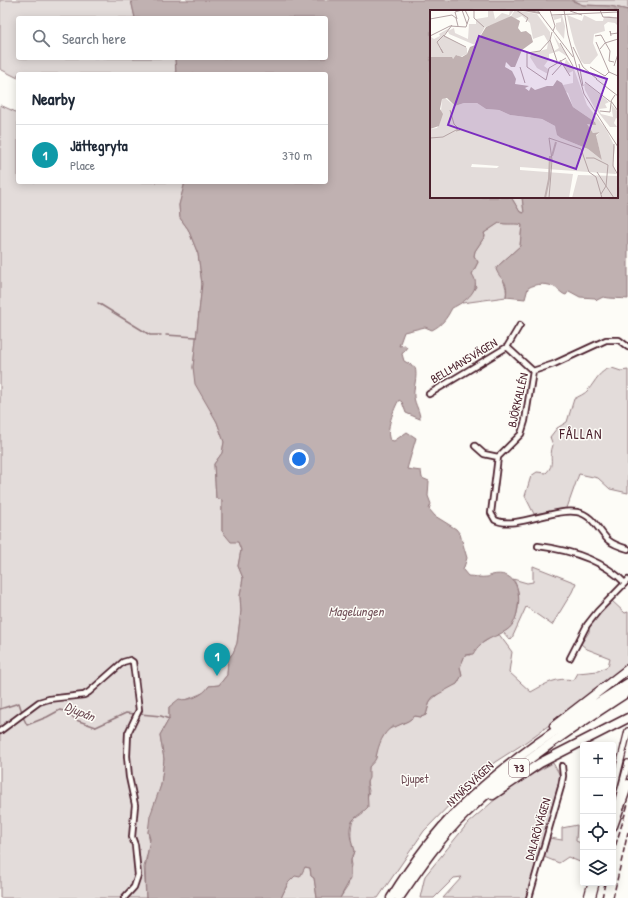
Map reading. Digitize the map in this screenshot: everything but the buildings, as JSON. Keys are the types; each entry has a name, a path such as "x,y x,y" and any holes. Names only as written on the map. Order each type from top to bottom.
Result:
{"highway":[{"path":"593,706 628,668"},
{"name":"NYNÄSVÄGEN","path":"391,898 421,853 455,814 503,769 546,737 628,683"},
{"name":"NYNÄSVÄGEN","path":"399,898 448,832 464,815 508,776 593,706 628,692"},
{"path":"448,832 494,794 519,776 540,763 628,718"},
{"path":"616,818 628,784"}],"street":[{"name":"BELLMANSVÄGEN","path":"429,394 507,347 520,325"},
{"name":"BJÖRKALLÉN","path":"498,457 521,434 525,420 533,371 554,364 606,340 619,340 628,347"},
{"path":"507,347 533,371"},
{"path":"475,446 484,454 498,457 491,508 492,517 495,520 505,523 567,512 577,512 592,519 610,541 628,549"},
{"path":"538,546 552,548 585,557 605,567 627,582 598,611 587,625 570,658"},
{"path":"0,731 39,702 50,699 84,695 123,662 130,660 133,662 138,710 136,718 128,733 127,756 129,777 135,805 132,837 135,845 138,875 134,888 124,898"},
{"path":"616,780 628,732"},
{"path":"615,814 628,763"},
{"name":"DALARÖVÄGEN","path":"529,898 564,776 562,766"},
{"path":"587,898 590,886"},
{"path":"592,898 595,886"}],"green space":[{"path":"0,0 131,0 135,16 16,16 16,60 175,60 176,72 16,72 16,77 0,69"},
{"path":"572,0 628,0 628,10 610,6 583,5"},
{"path":"0,105 16,112 16,184 184,184 179,205 180,218 188,229 198,254 202,284 193,368 207,403 217,422 224,442 222,453 214,464 216,498 222,500 222,531 238,542 241,550 238,566 243,578 240,596 241,611 237,644 233,653 228,659 227,675 219,685 209,686 205,692 169,707 169,719 160,735 164,759 161,785 148,832 150,842 144,867 146,898 0,898"},
{"path":"512,198 522,198 524,213 520,212"},
{"path":"499,223 522,225 520,246 498,266 506,288 506,297 462,303 476,287 472,274 478,262 474,256 475,251 485,236 484,233"},
{"path":"612,368 621,371 628,370 628,493 610,489 598,478 579,474 567,508 534,514 525,496 531,476 537,472 546,473 551,467 553,445 550,437 557,428 567,422 574,399 584,394 601,373"},
{"path":"533,566 576,583 552,625 526,607 510,640 503,632 513,623 518,608 518,592 513,579 527,583 533,582"},
{"name":"Djupet","path":"611,600 625,613 628,612 628,665 602,687 520,746 495,762 470,784 424,831 378,898 340,898 348,886 352,865 351,860 354,851 351,832 353,820 363,813 369,791 367,782 369,767 376,758 378,744 387,730 408,721 415,716 421,717 426,715 430,701 443,690 457,684 462,675 460,667 465,655 470,655 478,646 498,633 512,652 509,672 531,692 557,680 574,680 578,673 598,671 608,666 610,658 587,649 581,644 589,632 590,625"},
{"path":"553,763 561,777 526,898 443,898 462,877 454,878 434,898 420,898 425,876 468,823 512,785"},
{"path":"577,825 576,841 580,843 580,862 568,857 559,863 544,857 550,838 562,840 562,828"},
{"path":"304,867 310,868 311,876 314,878 317,898 281,898 288,883"}],"water":[{"name":"Magelungen","path":"131,0 570,0 583,5 610,6 628,10 628,299 603,297 597,300 595,298 580,297 569,291 566,295 553,286 542,284 528,288 525,299 506,297 507,291 505,283 496,269 520,246 522,225 499,223 484,233 485,236 475,251 474,256 478,262 472,274 475,280 475,285 474,290 467,299 452,308 444,321 436,328 432,330 425,327 404,332 399,346 405,345 407,347 402,354 404,361 415,367 416,374 414,397 420,419 406,413 402,402 399,400 389,425 390,440 394,441 407,432 416,438 407,469 421,471 422,478 429,481 428,496 431,504 429,509 435,516 456,529 460,534 467,558 463,570 468,576 488,577 499,574 505,575 514,582 517,587 519,599 515,619 510,628 488,639 476,649 473,654 465,655 460,667 462,675 457,684 433,697 430,701 426,715 421,717 415,716 395,727 393,726 384,736 375,760 369,767 369,778 367,782 368,807 351,823 350,831 354,851 351,860 351,878 340,898 317,898 314,878 311,876 310,868 305,867 300,877 295,876 288,883 281,898 146,898 145,868 150,839 148,832 150,816 161,785 164,759 160,735 169,719 169,707 179,699 191,699 200,695 209,686 219,685 227,675 228,659 233,653 237,643 241,611 240,596 243,578 238,566 241,550 238,542 231,542 222,531 222,500 216,498 214,464 222,453 224,442 217,422 195,384 193,367 202,284 198,254 188,229 180,218 179,205 184,184 328,184 328,72 176,72 175,60 328,60 328,16 135,16"}],"waterway":[{"path":"98,303 150,335 161,335"},
{"path":"166,335 196,337"},
{"name":"Djupån","path":"0,709 19,703 22,712"},
{"name":"Djupån","path":"23,717 27,725 60,710 68,712 76,720 96,727 126,713 135,714"},
{"name":"Djupån","path":"140,714 161,716 169,719"}],"railway":[{"path":"614,850 628,804"},
{"path":"613,898 628,832"},
{"path":"602,898 604,886"}],"place":[{"name":"Jättegryta","path":"217,676"}],"district":[{"name":"FÅLLAN","path":"581,434"}]}
